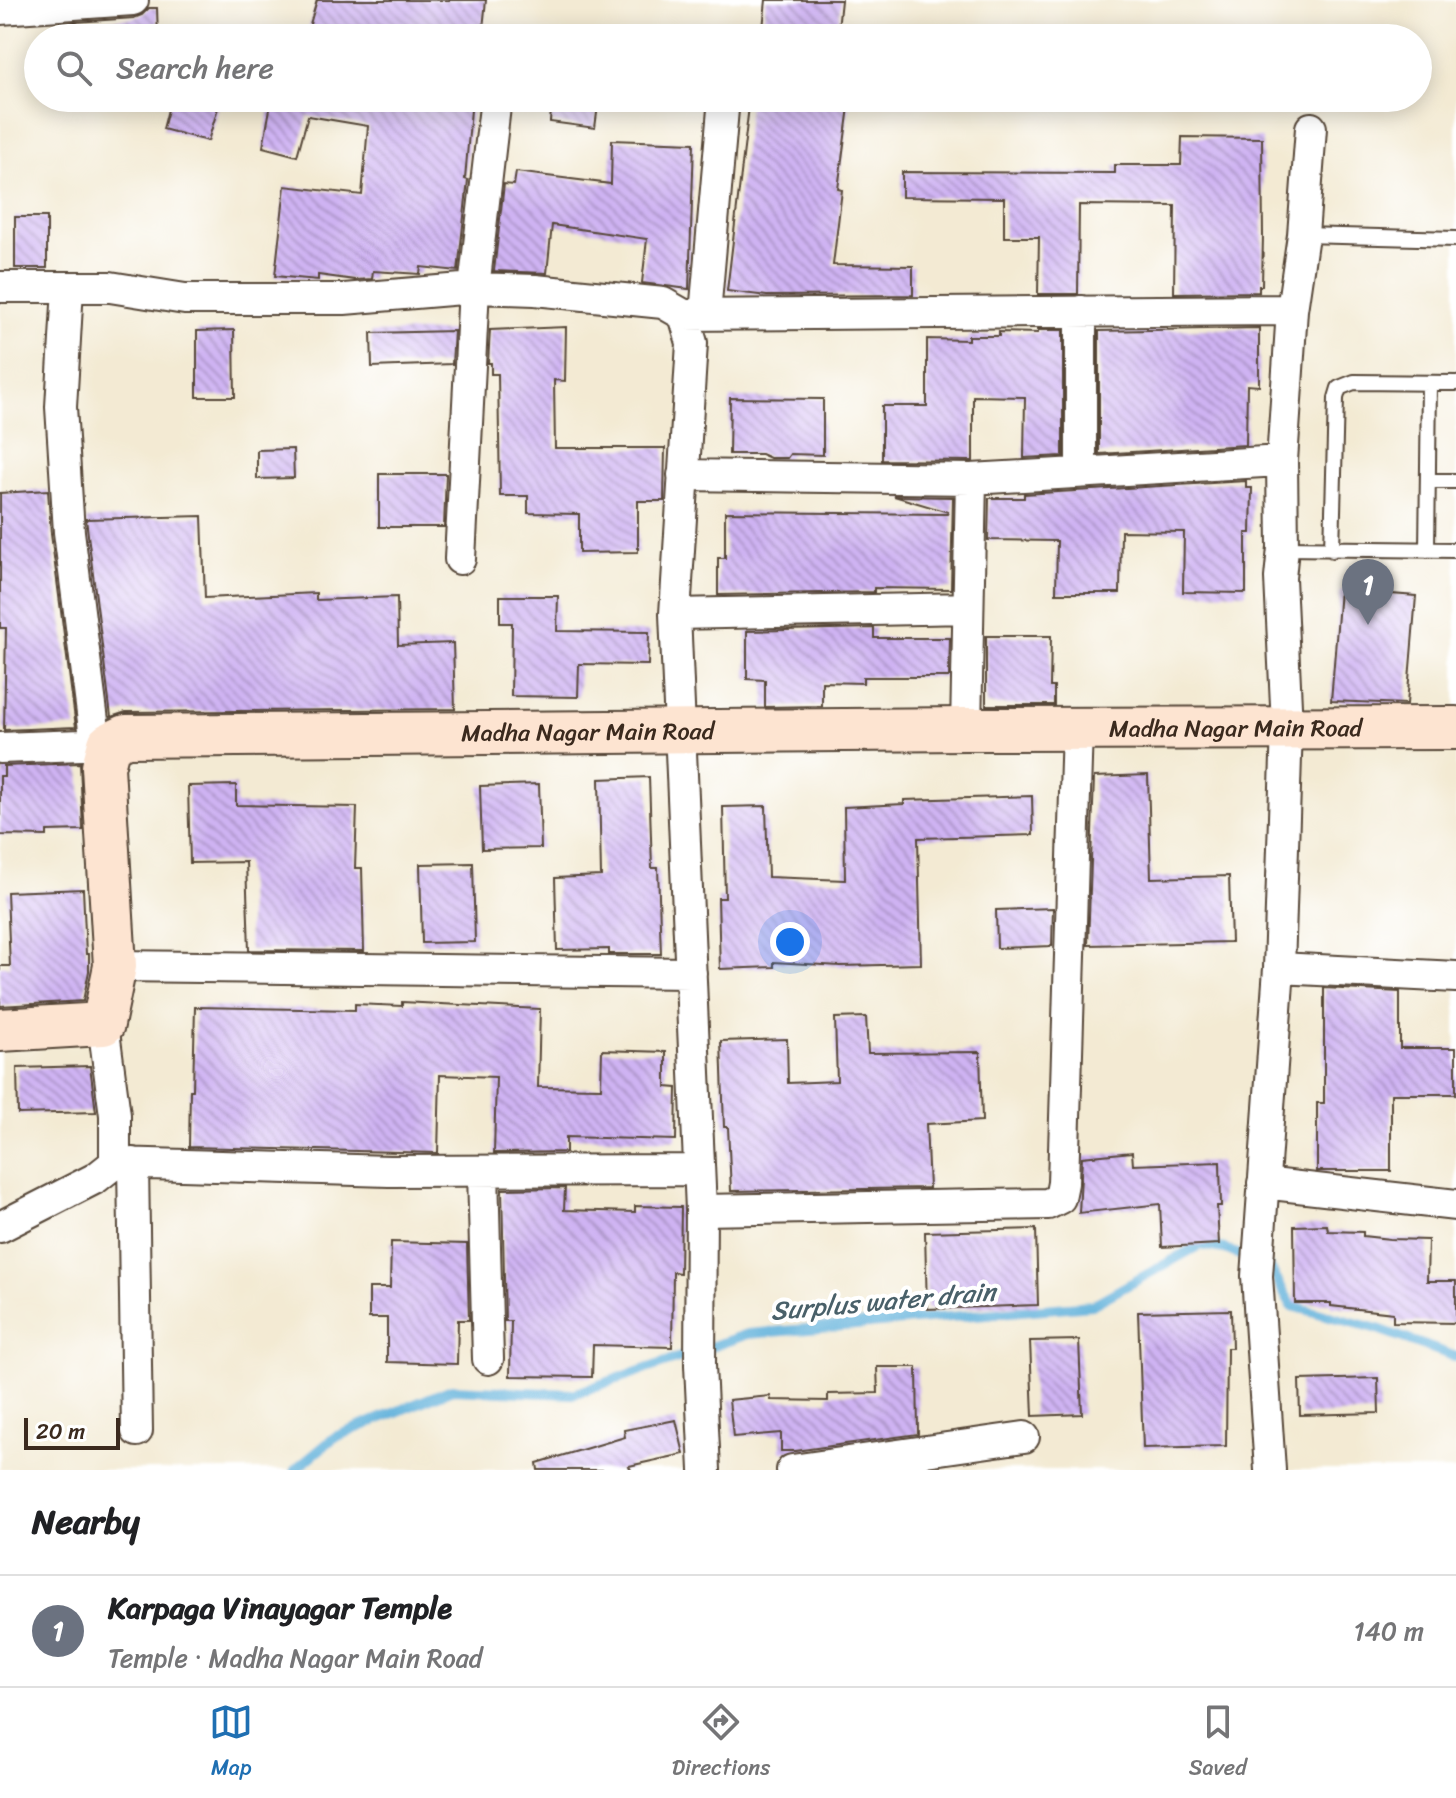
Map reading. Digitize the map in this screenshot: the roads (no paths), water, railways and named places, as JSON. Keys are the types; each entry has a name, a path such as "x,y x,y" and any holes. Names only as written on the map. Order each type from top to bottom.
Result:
{"street":[{"path":"0,9 133,0"},
{"path":"460,559 474,288 494,112"},
{"path":"705,1470 700,1365 701,1210 675,614 694,314 722,112"},
{"path":"1270,1470 1257,1276 1279,968 1287,727 1280,578 1283,548 1282,461 1292,310 1303,235 1311,128"},
{"path":"0,287 110,287 185,299 344,299 474,288 535,290 663,303 694,314 1292,310"},
{"path":"68,288 61,407 69,532 103,744 115,966 103,1024 124,1163 137,1431"},
{"path":"1081,311 1081,472"},
{"path":"683,475 971,479 1282,461"},
{"path":"966,729 971,479"},
{"path":"675,614 968,608"},
{"path":"701,1210 1048,1204 1060,1198 1063,1183 1077,728"},
{"name":"Madha Nagar Main Road","path":"103,744 126,736 149,735 1456,728"},
{"path":"0,748 103,744"},
{"path":"115,966 691,973"},
{"path":"1279,968 1456,977"},
{"path":"0,1030 103,1024"},
{"path":"0,1227 124,1163 483,1172 697,1170"},
{"path":"483,1172 488,1359"},
{"path":"1263,1183 1456,1205"},
{"path":"792,1470 1024,1437"}],"lane":[{"path":"1303,235 1456,239"},
{"path":"1332,550 1336,398 1339,388 1354,382 1456,383"},
{"path":"1427,550 1429,383"},
{"path":"1428,481 1456,481"},
{"path":"1283,548 1456,550"}],"waterway":[{"name":"Surplus water drain","path":"295,1470 335,1437 452,1389 573,1394 748,1334 1092,1305 1200,1245 1225,1249 1270,1268 1292,1306 1378,1329 1456,1357"}],"place":[{"name":"Karpaga Vinayagar Temple","path":"1368,625"}]}
